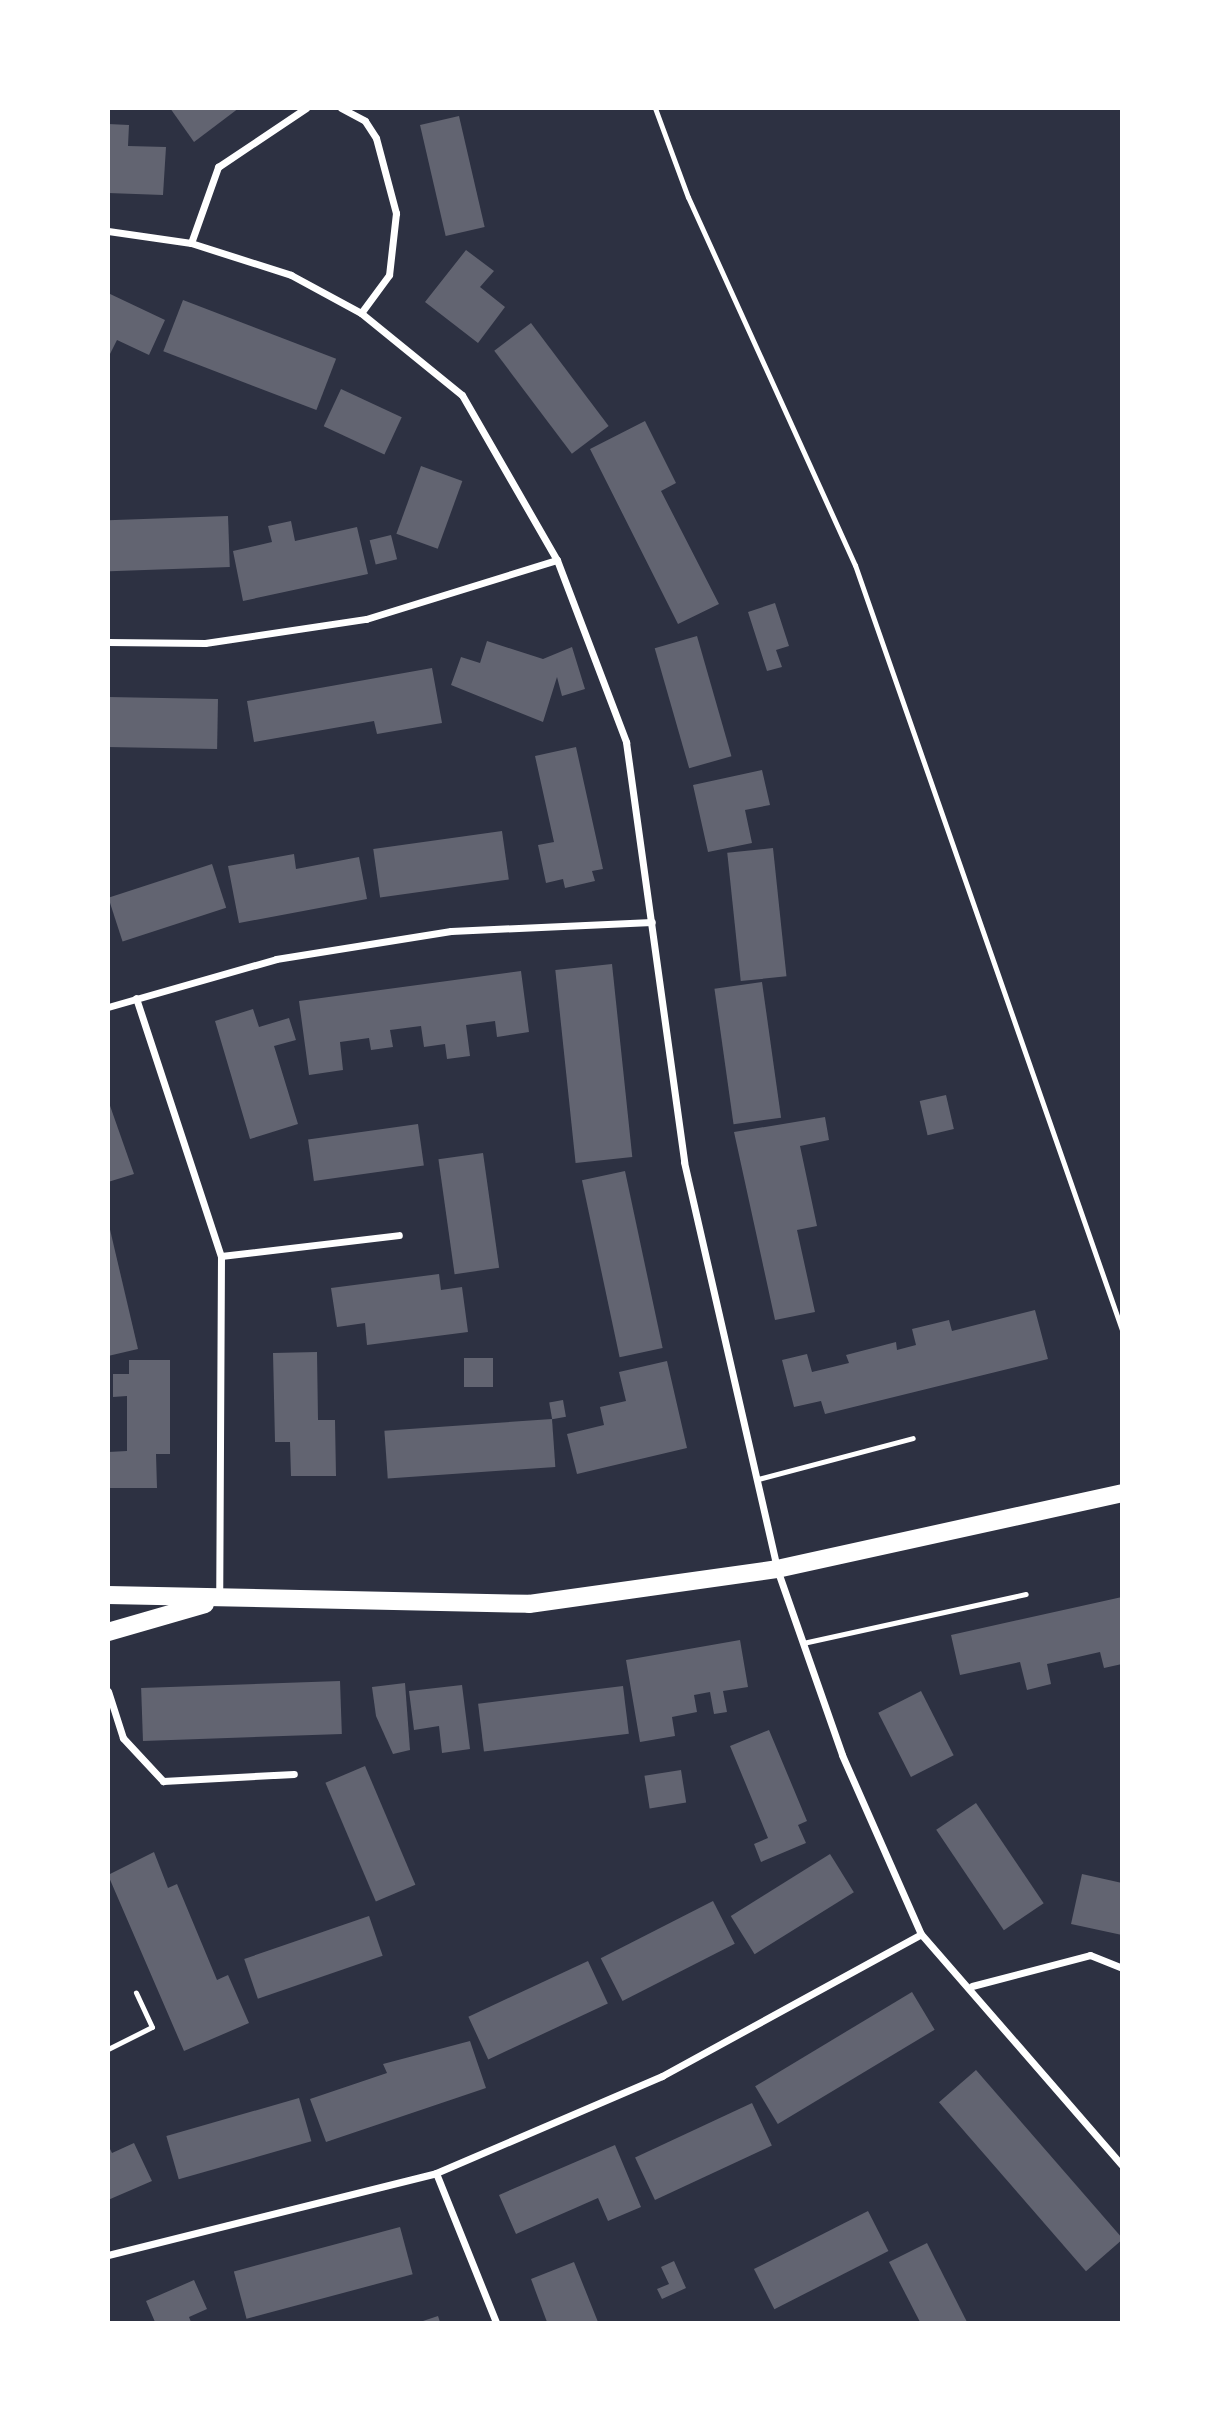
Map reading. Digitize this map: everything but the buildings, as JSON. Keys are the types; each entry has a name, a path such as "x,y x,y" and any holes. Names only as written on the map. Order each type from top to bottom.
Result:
{"main road":[{"path":"108,1595 219,1600 529,1604 777,1569 1122,1493"},
{"path":"108,1632 219,1600"}],"street":[{"path":"191,243 218,167 306,108"},
{"path":"341,108 365,121 376,138 396,213 389,275 361,313"},
{"path":"108,231 191,243 290,275 361,313 463,395 557,560 625,742 684,1162 777,1569 842,1755 921,1934 972,1986 1122,2165"},
{"path":"108,642 205,643 366,619 557,560"},
{"path":"108,1007 276,959 451,931 652,922"},
{"path":"136,998 221,1256 219,1600"},
{"path":"221,1256 399,1235"},
{"path":"108,1691 123,1738 163,1781 294,1774"},
{"path":"108,2255 436,2173 662,2076 921,1934"},
{"path":"972,1986 1090,1955 1122,1968"},
{"path":"436,2173 496,2322"}],"lane":[{"path":"655,108 688,197 855,565 1122,1330"},
{"path":"758,1479 913,1438"},
{"path":"803,1643 1026,1594"},
{"path":"108,2049 152,2027 136,1992"}]}
